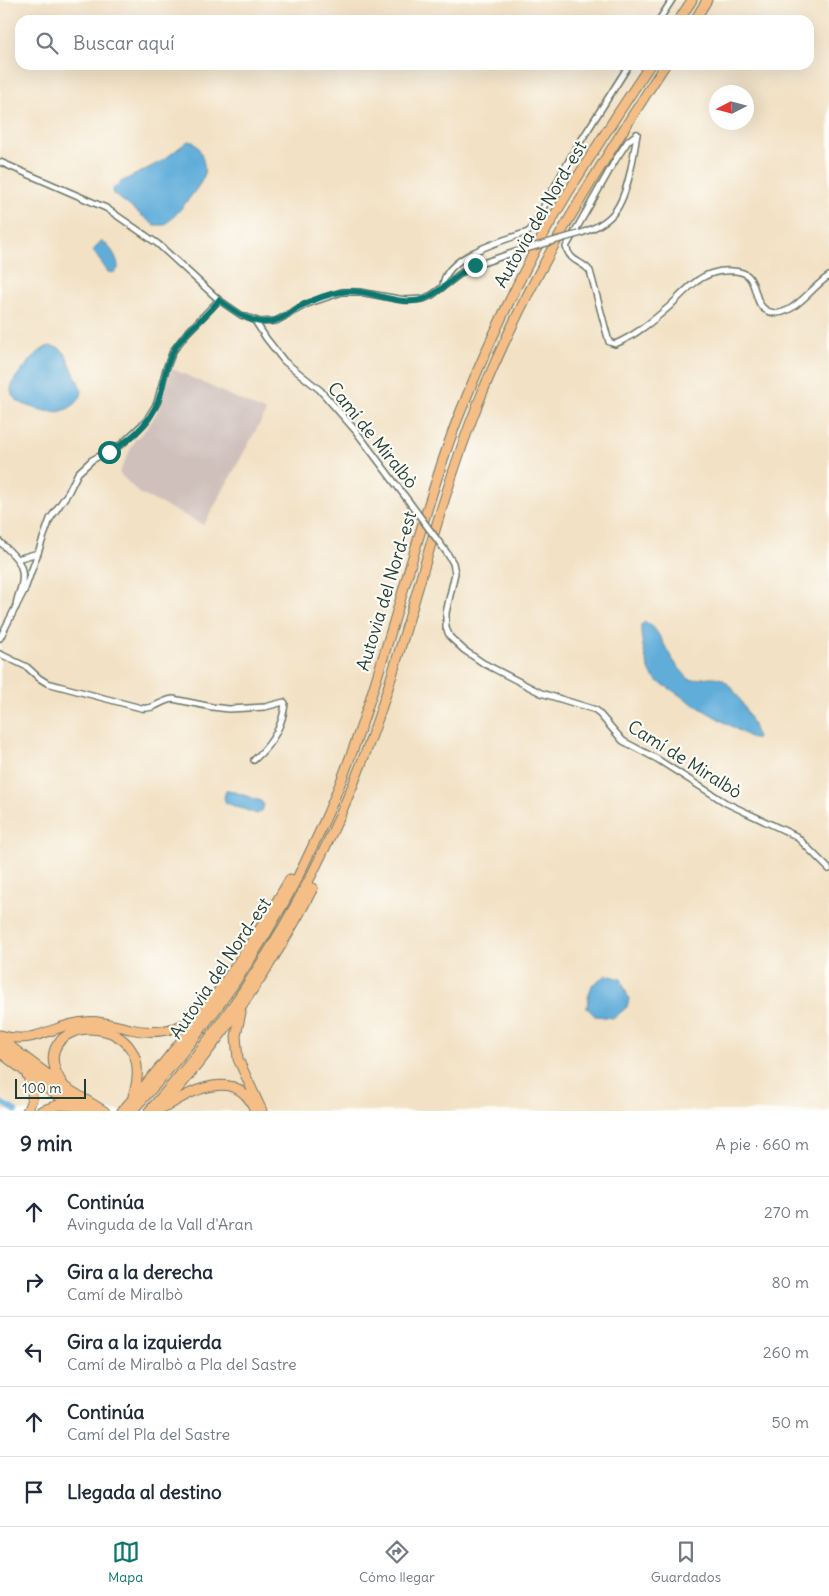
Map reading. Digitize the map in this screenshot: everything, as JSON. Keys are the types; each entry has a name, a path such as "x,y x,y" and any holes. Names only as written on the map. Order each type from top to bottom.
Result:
{"highway":[{"path":"682,15 692,0"},
{"path":"698,15 707,0"},
{"name":"Autovia del Nord-est","path":"132,1111 200,1030 253,954 298,875 320,831 377,678 440,470 456,425 489,345 546,231 585,165 647,70"},
{"name":"Autovia del Nord-est","path":"149,1111 196,1056 232,1008 277,939 306,889 357,776 378,716 455,466 480,400 510,330 544,262 582,195 662,70"},
{"path":"159,1111 206,1054 244,1003 290,931 337,835 400,661 401,643"},
{"path":"122,1111 173,1053 207,1009 266,920 292,876 327,806 332,801"},
{"path":"244,1003 236,1030 237,1054 243,1072 262,1111"},
{"path":"0,1037 28,1039 73,1024 91,1021 138,1031 158,1032 180,1026 207,1009"},
{"path":"64,1086 56,1074 53,1065 54,1054 59,1042 76,1030 87,1028 99,1029 108,1031 120,1038 134,1056 138,1077 132,1100"},
{"path":"26,1073 31,1082 33,1092 28,1110"},
{"path":"159,1111 194,1091 220,1085 232,1087 242,1092 251,1102 255,1111"},
{"path":"41,1111 58,1105 73,1106"}],"main road":[{"path":"0,1037 64,1086 105,1111"},
{"path":"0,1046 53,1086 93,1111"},
{"path":"0,1053 82,1111"}],"street":[{"path":"662,15 672,0"},
{"path":"443,286 447,271 460,261 488,246 528,232 532,228 572,155 626,70"},
{"path":"0,162 106,208 158,244 219,300 241,315 265,322 276,321 307,304 342,292 359,292 398,299 416,300 429,296 468,268 516,252 578,234 601,225 618,208 626,192 638,134 628,141 616,159 566,247 571,258 586,266 590,271 610,342 615,344 632,335 698,281 711,273 720,271 740,272 747,275 761,306 775,313 786,311 795,306 829,276"},
{"path":"0,638 28,582 50,520 79,471 92,460 122,444 146,421 158,403 168,364 176,346 219,300"},
{"name":"Camí de Miralbò","path":"255,320 281,358 320,390 350,424 447,553 453,563 455,572 446,613 446,628 450,637 464,650 483,663 541,693 596,710 623,741 657,759 726,803 796,836 829,869"},
{"path":"0,542 21,565 23,575 16,600 16,609"},
{"path":"17,560 38,553"},
{"path":"0,654 29,668 47,683 145,708 153,708 173,698 229,709 269,707 284,702 284,709 274,738 266,750 254,760"}],"shaded area":[{"path":"171,368 266,412 204,525 139,493 119,473 135,440 148,427 159,408"}],"water":[{"path":"188,141 194,143 201,153 205,173 186,202 165,225 154,225 114,194 113,189 119,183 162,161"},
{"path":"101,241 111,249 117,261 118,269 113,273 108,272 93,251"},
{"path":"49,346 59,348 65,353 82,391 80,398 75,404 59,412 43,410 23,404 11,392 11,387 17,375 31,359"},
{"path":"645,622 657,633 673,660 689,679 715,677 725,681 731,687 748,714 757,739 753,739 690,702 653,677 648,666 643,644 641,625"},
{"path":"226,790 261,801 264,805 262,811 257,814 226,803 224,798"},
{"path":"607,975 621,979 629,999 627,1007 614,1018 595,1016 587,1008 592,985"}],"waterway":[{"path":"0,1102 16,1111"}],"route":[{"path":"109,452 127,440 151,415 158,403 171,356 180,340 219,300 245,317 260,322 272,322 307,304 342,292 359,292 405,300 423,299 458,274 475,265"}]}
